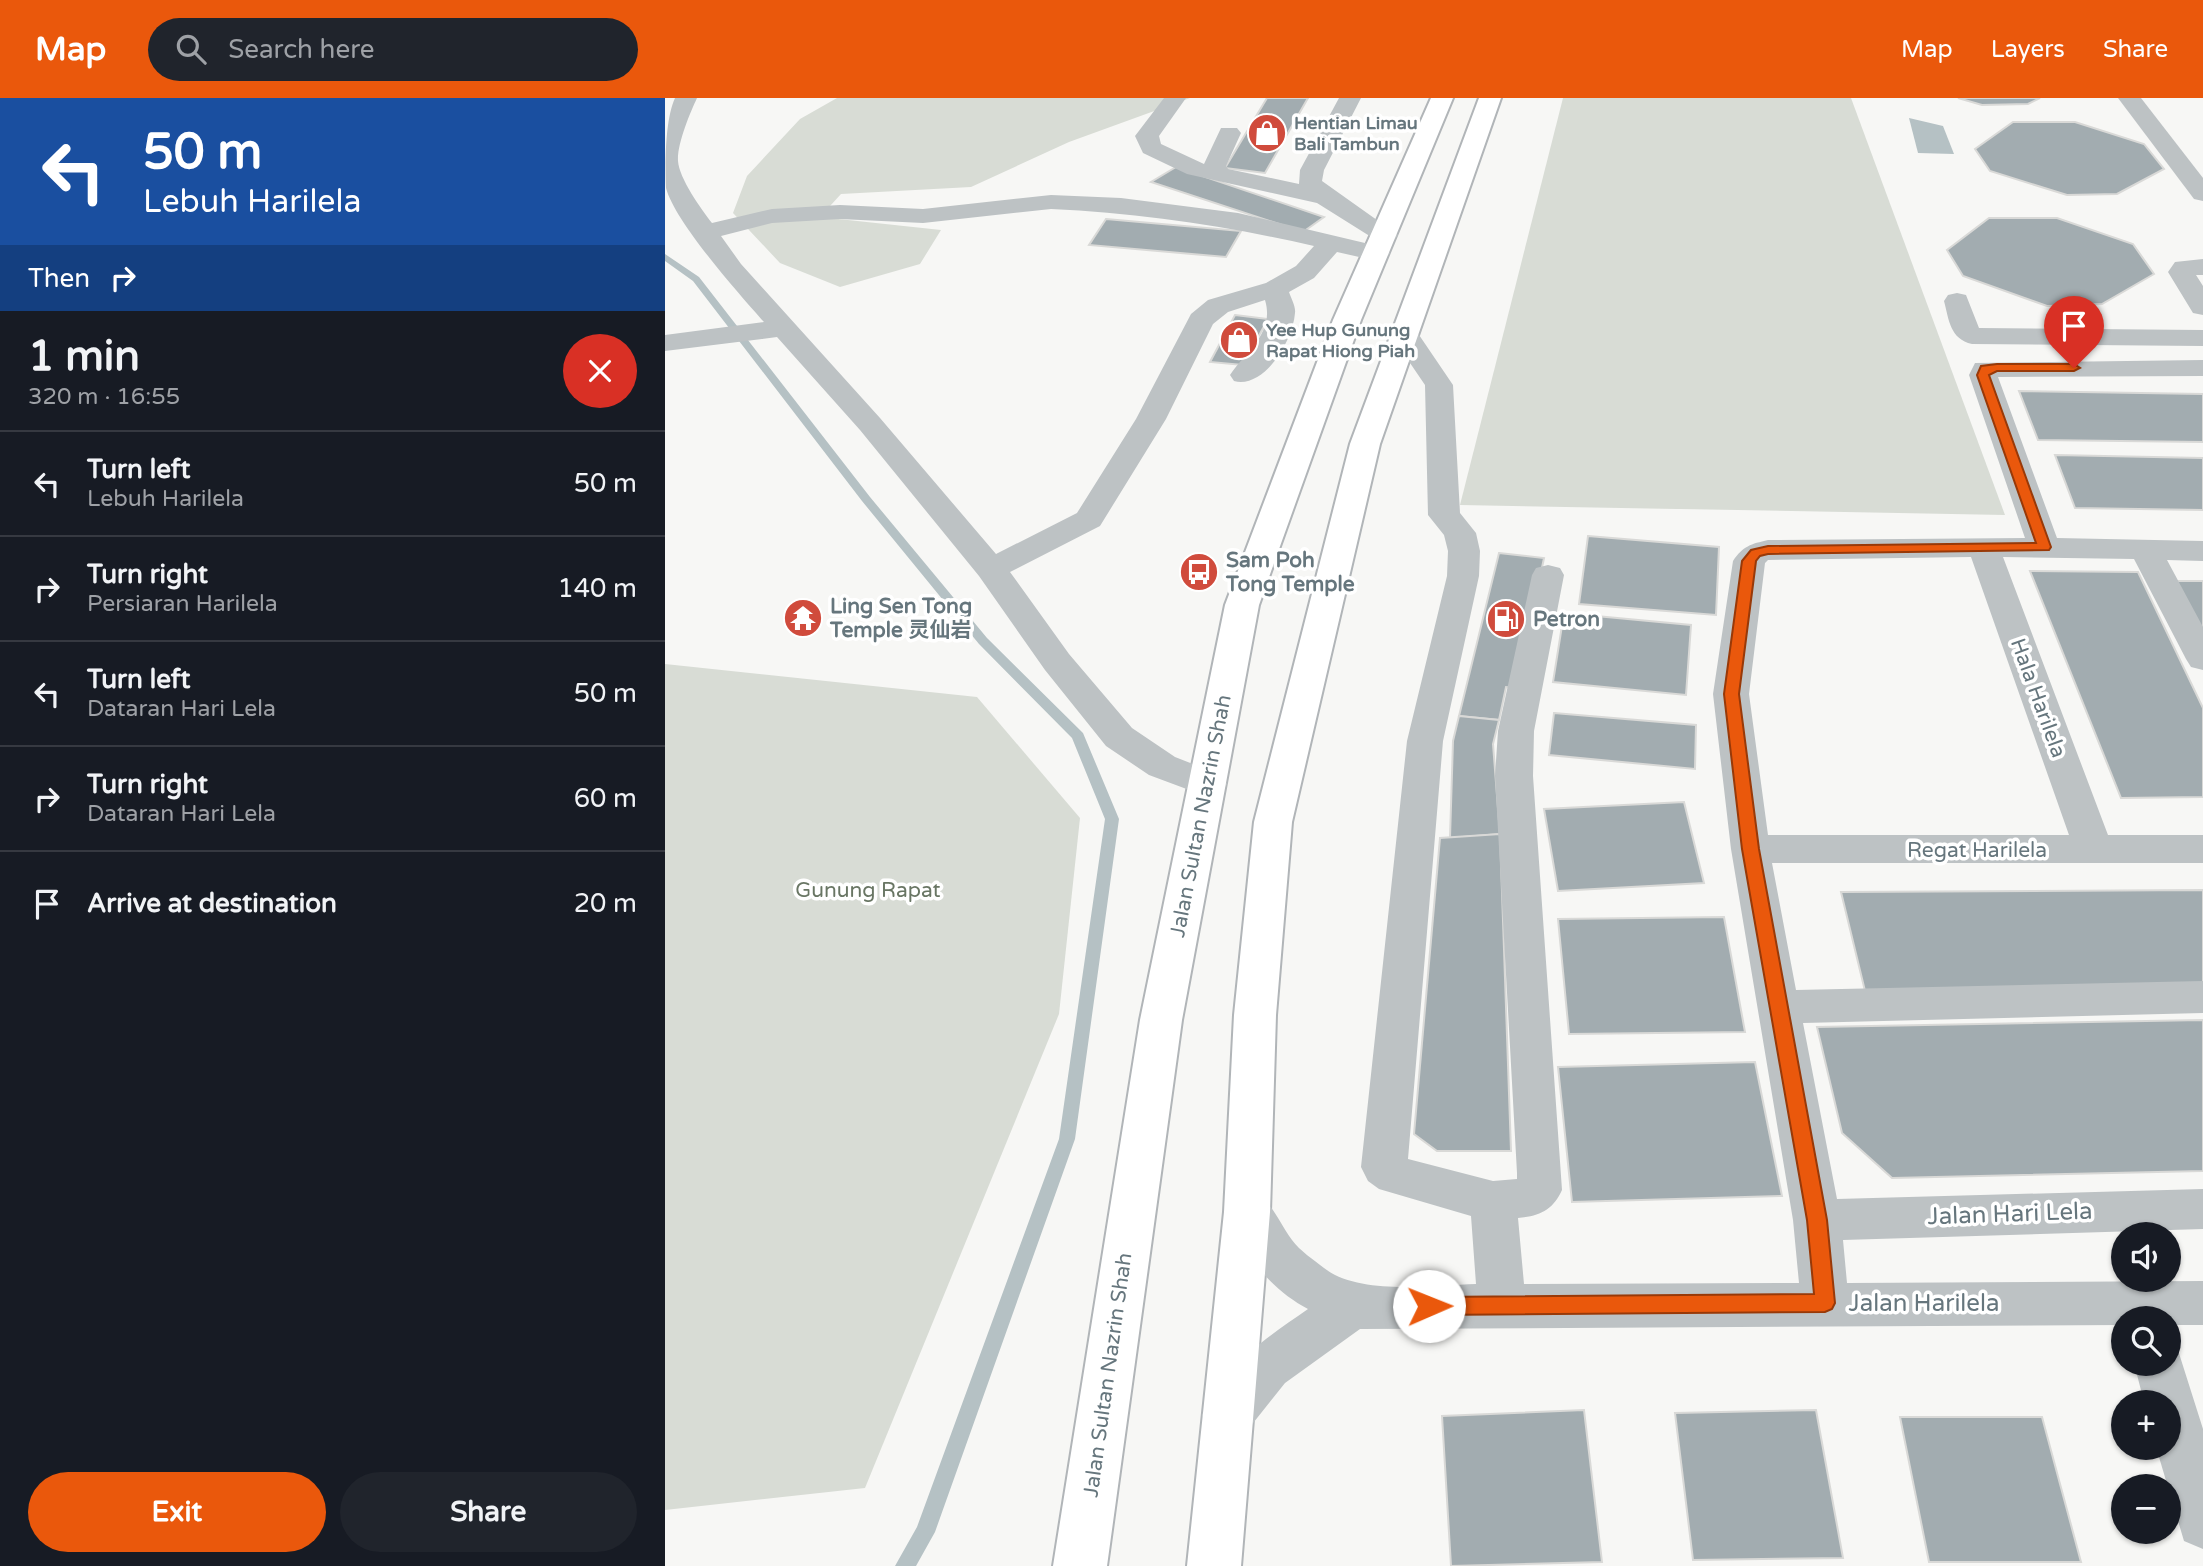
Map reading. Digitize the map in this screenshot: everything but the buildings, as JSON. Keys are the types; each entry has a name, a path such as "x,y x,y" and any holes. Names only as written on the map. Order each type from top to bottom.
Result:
{"highway":[{"name":"Jalan Sultan Nazrin Shah","path":"1080,1566 1161,1020 1242,605 1342,332 1442,98"},
{"path":"1214,1566 1247,1212 1255,1015 1273,822 1365,444 1490,98"}],"street":[{"path":"686,98 676,120 666,161 684,202 772,329 870,424 991,569 1057,662 1119,737 1162,766 1208,783"},
{"path":"1175,98 1147,136 1151,148 1195,169 1325,197"},
{"path":"1350,98 1312,170 1310,182 1381,244"},
{"path":"2129,98 2203,194"},
{"path":"1220,174 1214,167 1229,132"},
{"path":"706,232 772,216 839,212 923,216 1051,202 1134,206 1238,222 1324,251"},
{"path":"1263,252 1324,251 1381,244"},
{"path":"991,569 1090,519 1151,419 1201,320 1218,306 1275,289 1305,272 1324,251"},
{"path":"2203,267 2184,268 2181,272 2203,307"},
{"path":"1244,374 1271,346 1282,312 1275,289"},
{"path":"1957,301 1967,333 1972,336 2203,338"},
{"path":"665,344 772,329"},
{"path":"1405,335 1439,386 1444,515 1460,533 1464,551 1463,576 1425,741 1384,1167 1395,1175 1476,1195 1488,1202 1494,1212 1502,1306"},
{"path":"2044,547 1983,375 1985,369 2203,368"},
{"name":"Hala Harilela","path":"1983,547 2094,850"},
{"path":"1825,1303 1817,1220 1751,849 1731,694 1749,561 1756,553 1768,550 2044,547 2203,551"},
{"path":"2146,550 2203,659"},
{"path":"1488,1202 1530,1197 1539,1190 1514,776 1516,730 1548,575"},
{"name":"Regat Harilela","path":"1751,849 2203,849"},
{"path":"1780,1007 2203,997"},
{"name":"Jalan Hari Lela","path":"1817,1220 2203,1209"},
{"name":"Jalan Harilela","path":"1247,1212 1276,1258 1310,1286 1351,1307 1825,1303 2111,1310"},
{"name":"Jalan Harilela","path":"2181,1306 2203,1303"},
{"path":"1228,1415 1267,1367 1351,1307"},
{"path":"2163,1376 2203,1522"}],"green space":[{"path":"837,98 1190,98 1069,142 971,187 841,194 820,217 941,230 920,264 840,287 780,263 733,213 747,176 800,119"},
{"path":"1563,98 1851,98 2005,515 1460,505"},
{"name":"Gunung Rapat","path":"665,664 977,697 1080,818 1059,1014 865,1488 665,1510"}],"shaded area":[{"path":"1909,118 1943,126 1954,154 1918,153"}],"waterway":[{"path":"665,257 696,279 866,499 983,641 1078,736 1112,819 1067,1139 925,1532 905,1566"}],"place":[{"name":"Hentian Limau Bali Tambun","path":"1267,133"},
{"name":"Yee Hup Gunung Rapat Hiong Piah","path":"1239,340"},
{"name":"Sam Poh Tong Temple","path":"1199,572"},
{"name":"Ling Sen Tong Temple 灵仙岩","path":"803,618"},
{"name":"Petron","path":"1506,619"}],"route":[{"path":"1429,1306 1825,1303 1817,1220 1751,849 1731,694 1749,561 1756,553 1768,550 2044,547 1983,375 1985,369 1997,368 2074,368"}]}
